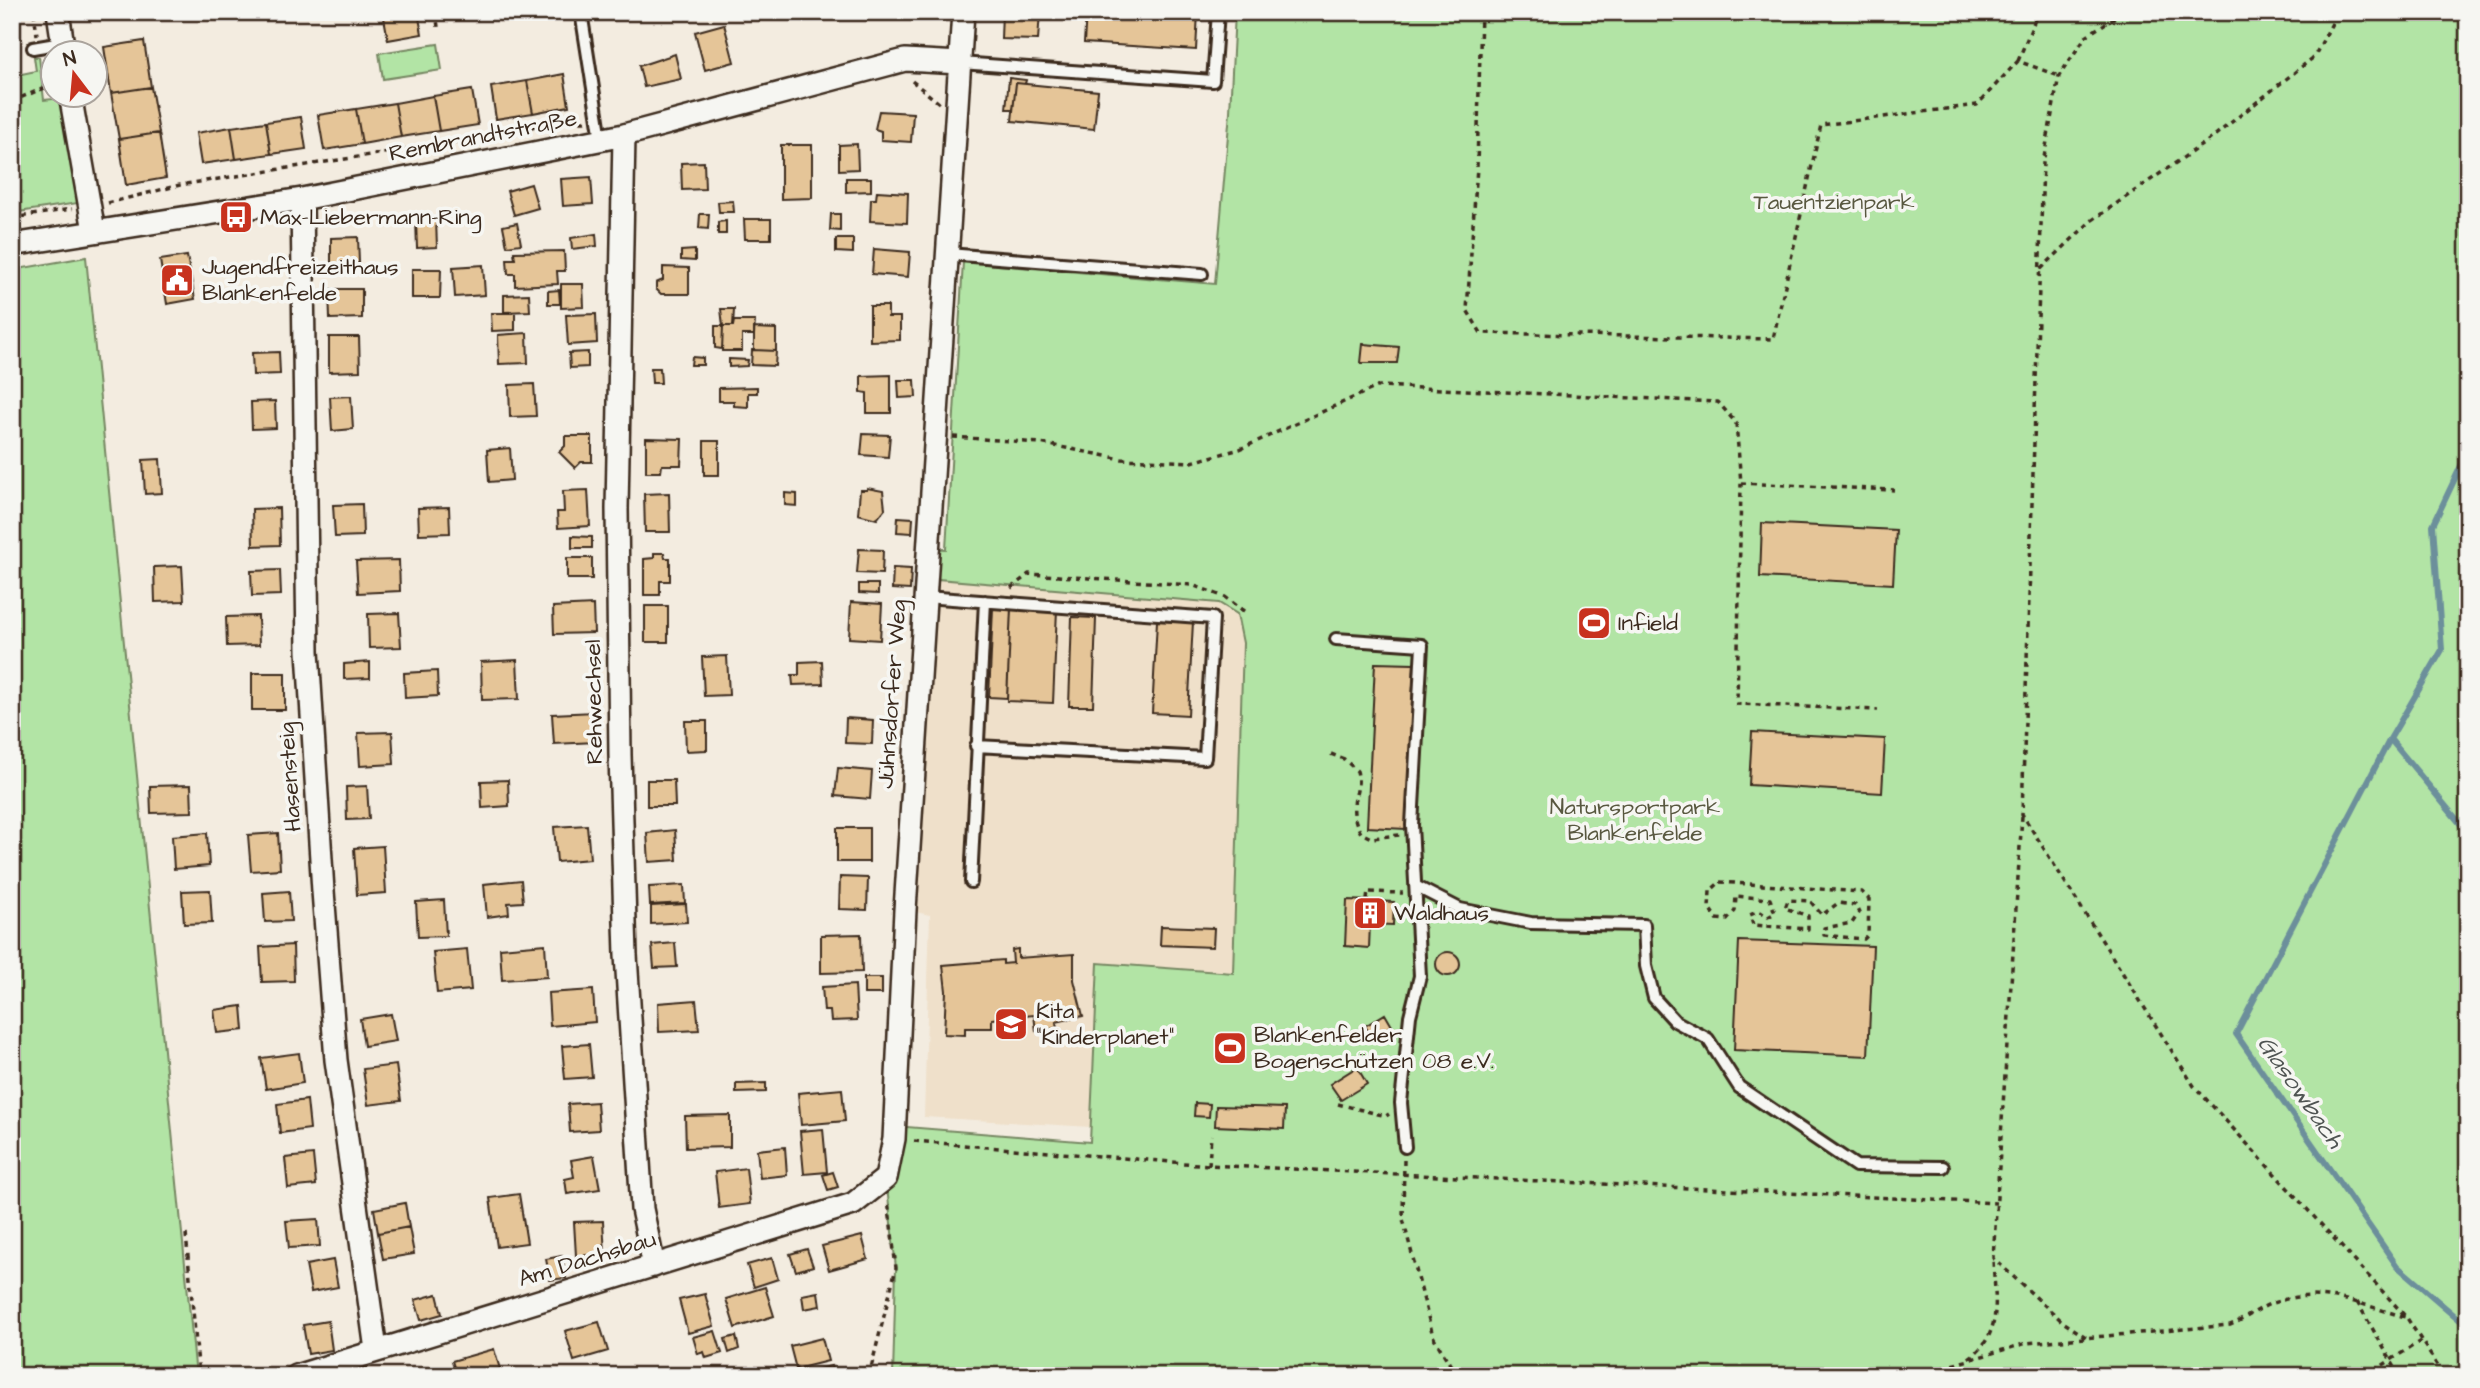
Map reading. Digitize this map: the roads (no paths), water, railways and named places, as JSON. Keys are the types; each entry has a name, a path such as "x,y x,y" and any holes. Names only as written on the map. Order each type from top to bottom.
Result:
{"street":[{"path":"58,12 62,38"},
{"name":"Jühnsdorfer Weg","path":"886,1178 894,1139 905,910 963,12"},
{"name":"Rembrandtstraße","path":"12,245 302,199 600,130 624,135 905,61 960,64"},
{"path":"72,108 94,231"},
{"name":"Rehwechsel","path":"624,135 618,509 620,755 626,956 640,1182 654,1266"},
{"name":"Hasensteig","path":"302,199 309,651 322,878 336,1060 376,1350"},
{"name":"Am Dachsbau","path":"296,1376 853,1204 886,1178"}],"lane":[{"path":"581,12 600,130"},
{"path":"960,64 1213,81 1217,12"},
{"path":"948,254 1202,274"},
{"path":"925,597 1213,618 1205,758 976,746"},
{"path":"971,882 985,601"},
{"path":"1336,639 1422,645 1413,832 1420,976 1410,1016 1401,1103 1405,1147"},
{"path":"1416,890 1460,909 1531,923 1644,925 1646,966 1654,998 1675,1021 1708,1039 1739,1087 1856,1166 1943,1167"}],"waterway":[{"name":"Glasowbach","path":"2468,451 2433,525 2442,650 2390,739 2236,1034 2397,1266 2468,1327"},
{"name":"Glasowbach","path":"2390,739 2468,833"}],"place":[{"name":"Max-Liebermann-Ring","path":"236,217"},
{"name":"Jugendfreizeithaus Blankenfelde","path":"177,280"},
{"name":"Infield","path":"1594,623"},
{"name":"Waldhaus","path":"1370,913"},
{"name":"Kita \"Kinderplanet\"","path":"1011,1024"},
{"name":"Blankenfelder Bogenschützen 08 e.V.","path":"1230,1048"}],"park label":[{"name":"Tauentzienpark","path":"1834,202"},
{"name":"Natursportpark Blankenfelde","path":"1635,820"}]}
